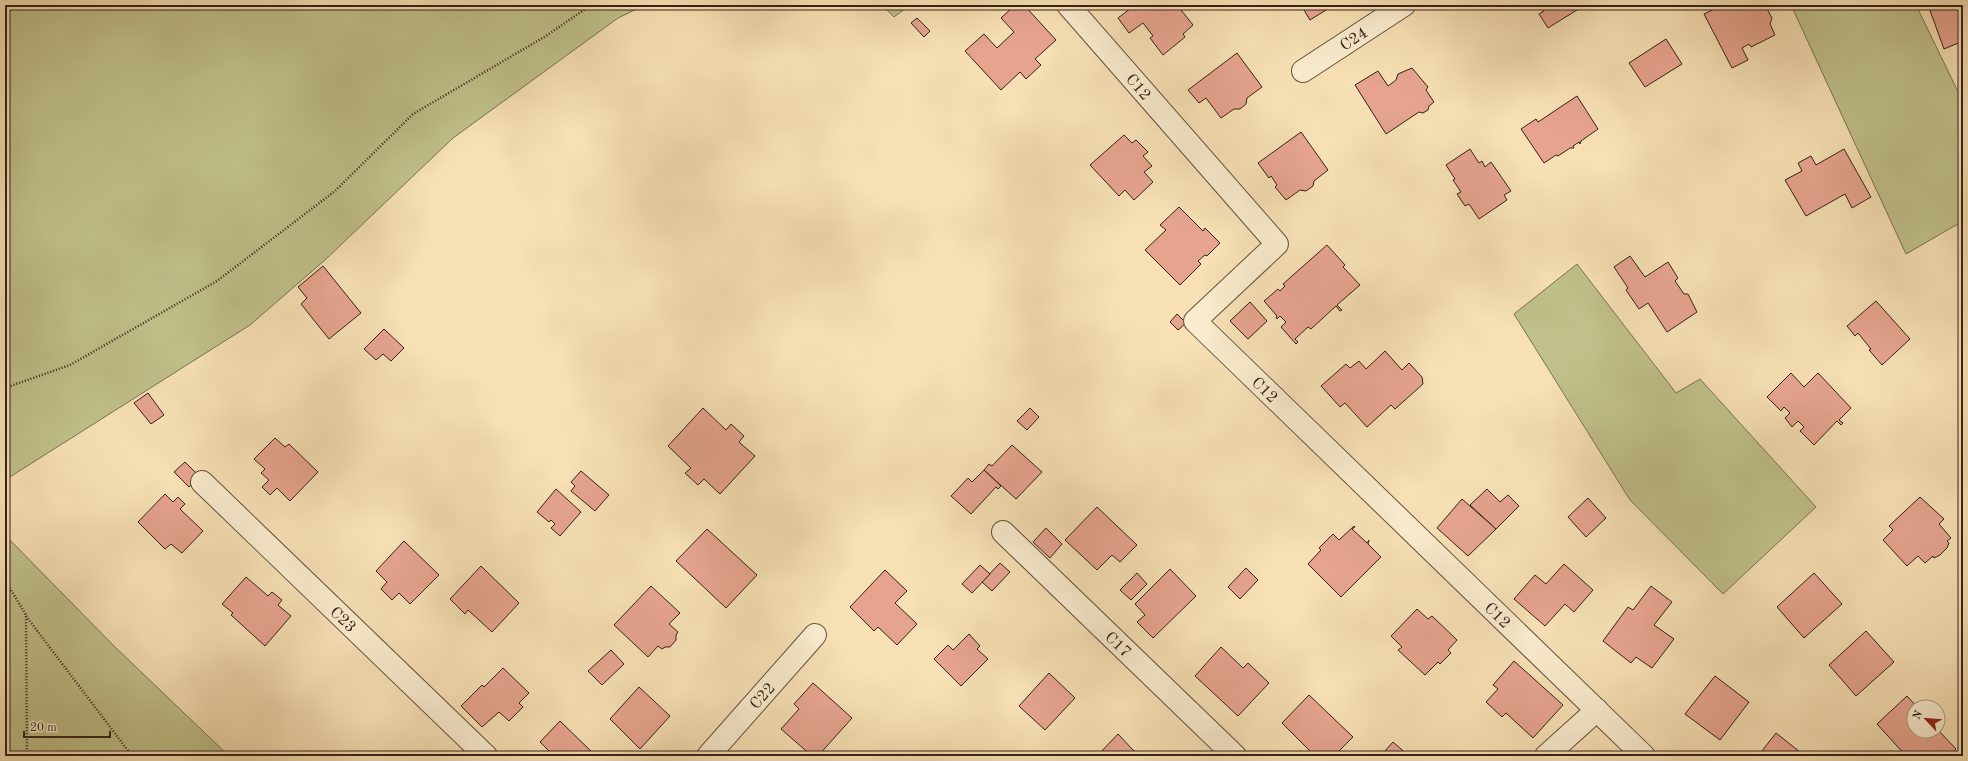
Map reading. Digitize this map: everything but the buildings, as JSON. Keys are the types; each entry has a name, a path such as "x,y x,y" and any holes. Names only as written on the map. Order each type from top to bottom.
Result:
{"street":[{"name":"C12","path":"1068,5 1277,244 1195,321 1644,756"},
{"name":"C24","path":"1303,71 1404,5"},
{"name":"C23","path":"202,482 486,756"},
{"name":"C17","path":"1003,532 1235,756"},
{"name":"C22","path":"708,756 816,635"},
{"path":"1546,756 1597,710"}],"path":[{"path":"5,388 70,365 217,281 335,191 413,114 546,36 591,5"},
{"path":"5,580 26,615 132,756"},
{"path":"26,615 26,756"}],"green space":[{"path":"5,5 645,5 618,18 453,138 325,260 250,325 5,480"},
{"path":"882,5 910,5 894,17"},
{"path":"1791,5 1916,5 1963,102 1963,221 1906,254"},
{"path":"1577,264 1676,393 1700,379 1816,507 1723,594 1630,500 1514,314"},
{"path":"5,535 115,647 229,756 5,756"}]}
